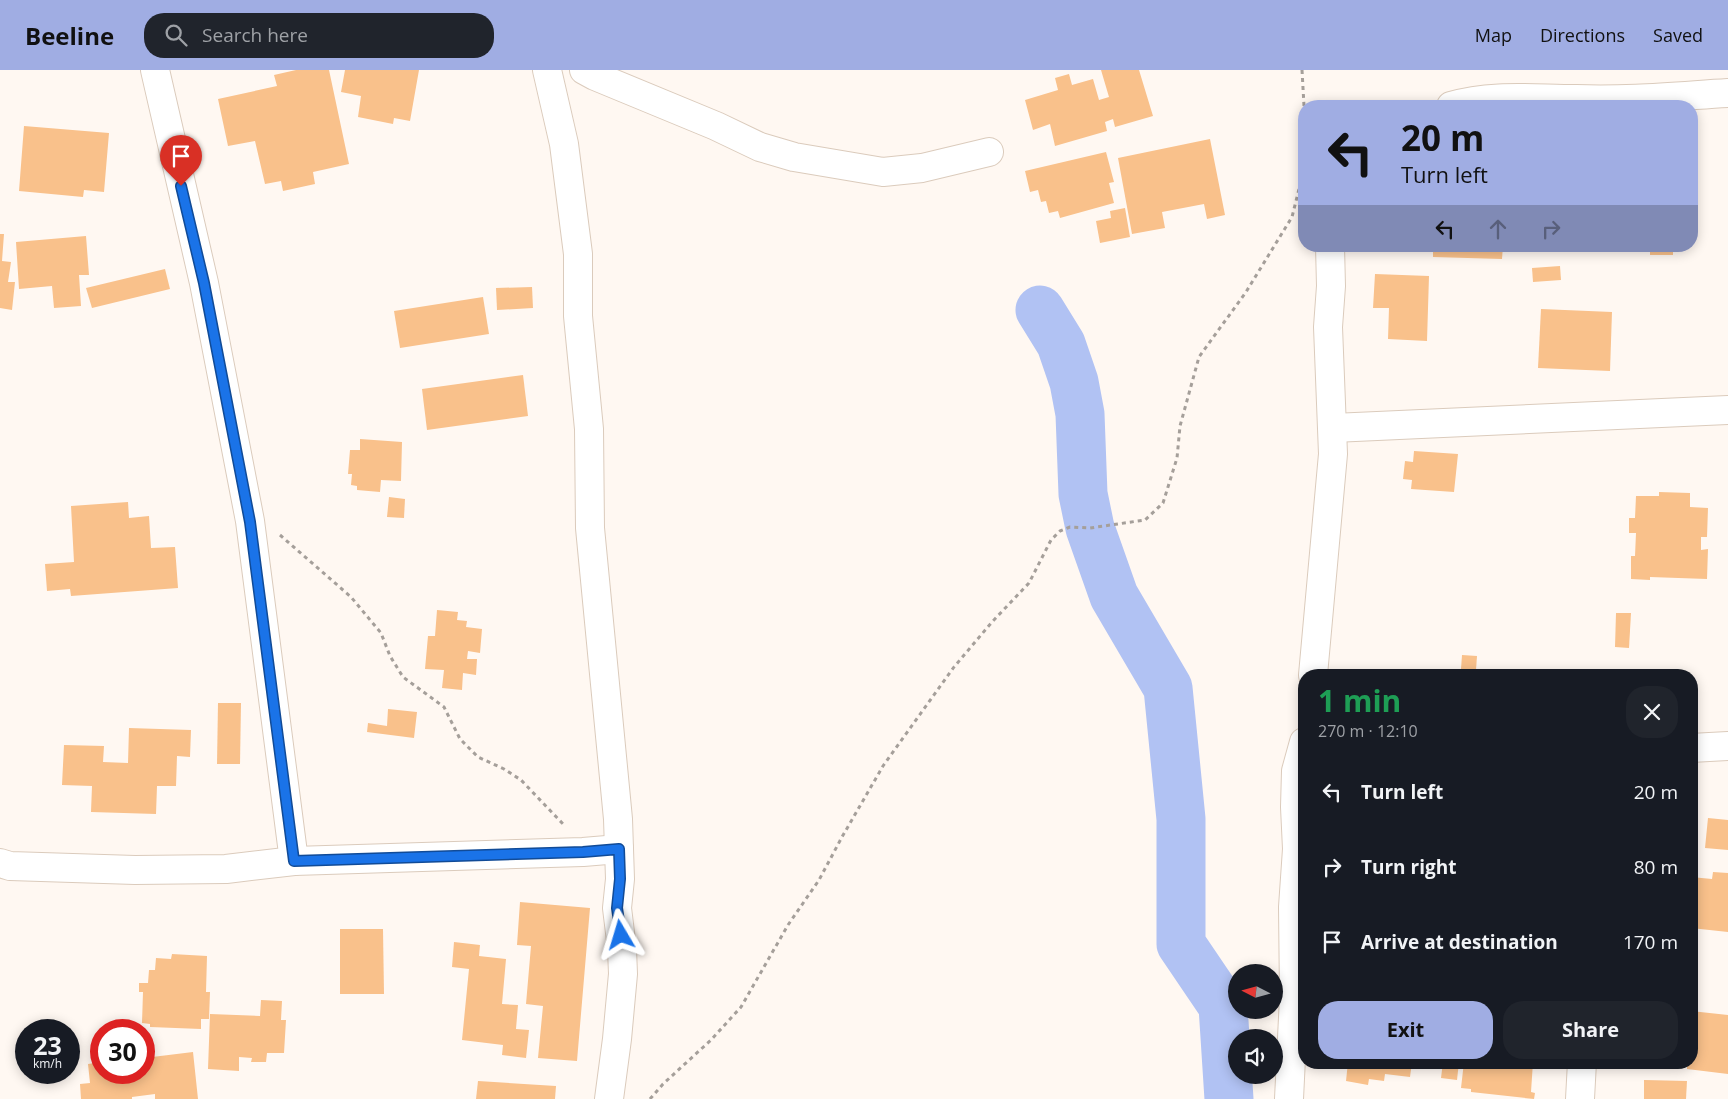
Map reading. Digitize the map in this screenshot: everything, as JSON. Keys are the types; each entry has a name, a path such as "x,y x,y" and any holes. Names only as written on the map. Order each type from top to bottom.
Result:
{"street":[{"path":"155,70 204,283 247,506 260,590 294,861"},
{"path":"547,70 564,144 578,254 578,316 589,430 590,528 614,771 619,849 620,879 617,908 623,974 609,1099"},
{"path":"584,70 613,84 716,126 760,147 794,157 883,172 922,168 989,152"},
{"path":"1476,100 1522,97 1577,100 1728,93"},
{"path":"1314,669 1334,454 1328,327 1332,286 1330,252"},
{"path":"1332,428 1728,410"},
{"path":"1698,748 1728,746"},
{"path":"1289,1099 1294,997 1293,907 1297,848 1295,808 1298,764"},
{"path":"0,863 10,866 135,870 226,869 294,861 583,852 619,849"},
{"path":"1580,1099 1582,1069"}],"path":[{"path":"1302,70 1304,100"},
{"path":"650,1099 712,1040 741,1007 788,925 819,880 883,766 954,667 992,622 1029,583 1051,540 1060,531 1070,527 1090,528 1145,520 1163,503 1177,458 1180,426 1199,357 1246,292 1292,217 1298,193"},
{"path":"247,506 351,597 381,634 390,656 403,677 444,707 460,739 478,758 504,769 521,780 538,796 561,820 583,852"}],"building":[{"path":"296,70 329,70 349,164 313,172 315,184 283,191 281,181 265,184 255,141 228,146 218,99 277,86 274,75"},
{"path":"345,70 419,70 410,121 394,118 393,124 358,117 361,96 341,92"},
{"path":"1101,70 1139,70 1153,116 1115,127 1113,119 1105,122 1107,131 1055,146 1050,124 1033,130 1025,100 1058,90 1055,78 1069,74 1072,85 1093,79 1099,100 1109,97"},
{"path":"24,126 109,133 104,192 84,190 83,197 19,191"},
{"path":"1210,139 1225,215 1207,219 1204,204 1162,212 1165,228 1132,234 1118,158"},
{"path":"1106,152 1114,182 1109,183 1114,203 1060,218 1058,211 1049,213 1046,201 1041,202 1038,190 1030,192 1025,171"},
{"path":"1125,208 1130,237 1100,243 1096,221 1111,218 1110,211"},
{"path":"0,234 4,234 2,261 11,262 8,282 15,282 12,310 0,308"},
{"path":"86,236 89,275 79,275 81,306 54,308 52,286 19,289 16,242"},
{"path":"1433,252 1503,252 1502,259 1433,257"},
{"path":"1650,252 1673,252 1673,255 1650,255"},
{"path":"1560,266 1561,280 1533,282 1532,268"},
{"path":"165,269 170,289 92,308 86,288"},
{"path":"1375,274 1429,276 1427,341 1388,339 1389,308 1373,308"},
{"path":"532,287 533,308 497,310 496,288"},
{"path":"483,297 489,334 400,348 394,311"},
{"path":"1541,309 1612,312 1610,371 1538,368"},
{"path":"523,375 528,416 427,430 422,389"},
{"path":"360,439 402,442 401,481 381,480 380,492 357,490 357,486 351,485 352,474 348,474 350,450 360,450"},
{"path":"1414,451 1458,454 1454,492 1411,489 1412,480 1403,479 1405,461 1413,462"},
{"path":"1659,492 1690,493 1690,507 1708,508 1707,537 1701,537 1701,550 1708,549 1707,579 1650,577 1650,580 1631,579 1631,556 1635,556 1636,533 1629,533 1629,518 1635,518 1636,496 1659,496"},
{"path":"389,497 405,499 404,518 387,517"},
{"path":"128,502 129,518 149,516 151,548 175,547 178,588 71,596 70,589 47,591 45,564 74,562 71,506"},
{"path":"437,610 458,612 457,620 467,621 466,627 482,629 480,653 468,651 467,659 477,659 476,675 463,673 462,690 442,688 444,670 425,669 428,636 435,636"},
{"path":"1616,613 1631,613 1629,648 1615,647"},
{"path":"1462,655 1477,656 1476,669 1461,669"},
{"path":"218,703 241,703 240,764 217,764"},
{"path":"388,709 417,712 414,738 367,732 368,723 387,726"},
{"path":"129,728 191,730 190,757 177,756 176,786 157,786 156,814 91,812 92,786 62,785 64,745 104,746 103,762 128,763"},
{"path":"1708,818 1728,820 1728,850 1705,848"},
{"path":"1713,872 1728,873 1728,932 1698,929 1698,878 1712,879"},
{"path":"520,902 590,908 577,1061 538,1058 543,1006 526,1004 531,946 517,945"},
{"path":"340,929 383,929 384,994 340,994"},
{"path":"454,942 480,945 479,956 506,959 502,1004 518,1005 516,1029 529,1030 526,1058 502,1055 503,1045 462,1040 469,969 452,967"},
{"path":"172,954 207,956 206,992 210,992 209,1019 201,1019 201,1029 155,1027 155,1019 142,1019 143,992 139,992 139,983 148,983 149,970 155,970 156,958 171,959"},
{"path":"261,1000 282,1001 281,1020 286,1020 284,1053 267,1053 266,1062 251,1062 252,1058 239,1057 239,1071 208,1069 210,1014 260,1016"},
{"path":"1698,1012 1728,1015 1728,1074 1687,1069 1698,1069"},
{"path":"193,1052 198,1099 155,1099 155,1094 132,1097 132,1099 81,1099 80,1084 155,1084 155,1057"},
{"path":"88,1064 90,1064 90,1083"},
{"path":"1347,1069 1411,1069 1410,1077 1385,1074 1384,1081 1369,1079 1368,1085 1346,1081"},
{"path":"1442,1069 1458,1069 1457,1080 1441,1078"},
{"path":"1463,1069 1533,1069 1531,1092 1535,1093 1534,1099 1471,1092 1471,1089 1461,1088"},
{"path":"1644,1080 1687,1081 1686,1099 1644,1099"},
{"path":"478,1081 556,1086 555,1099 476,1099"}],"waterway":[{"path":"1040,310 1061,344 1074,382 1080,414 1083,494 1090,528 1114,596 1168,688 1181,819 1181,944 1223,1006 1229,1099"}],"route":[{"path":"181,186 204,283 250,522 294,861 583,852 619,849 620,879 617,908 621,935"}]}
